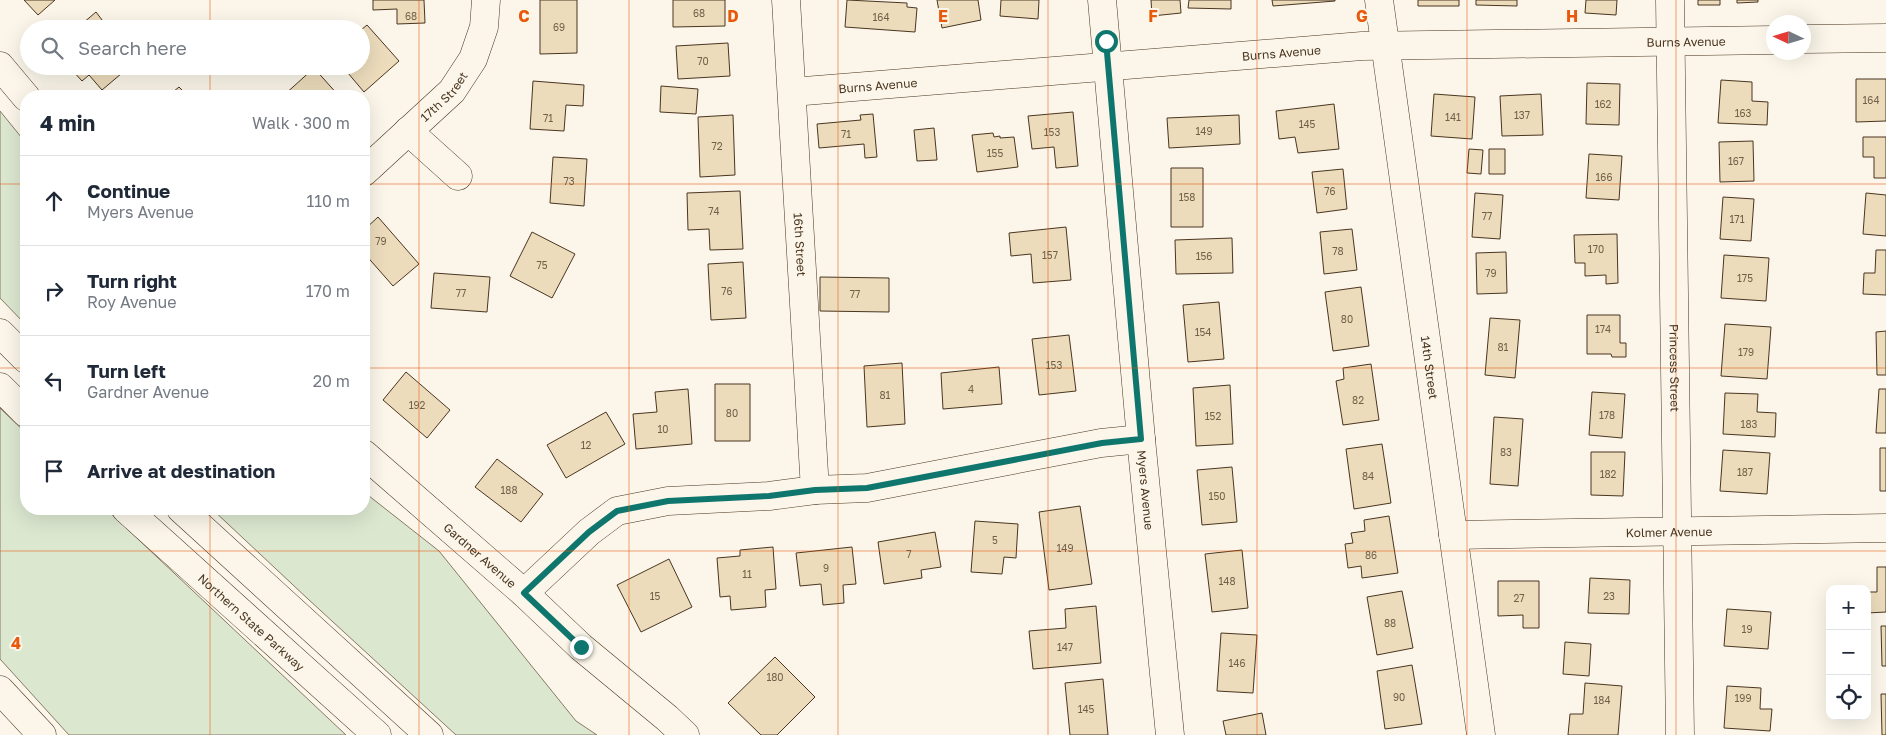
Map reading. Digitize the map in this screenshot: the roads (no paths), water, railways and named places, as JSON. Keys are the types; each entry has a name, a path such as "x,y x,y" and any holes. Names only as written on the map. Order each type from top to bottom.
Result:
{"main road":[{"name":"17th Street","path":"370,166 452,91 473,59 484,27 486,0"},
{"name":"16th Street","path":"786,0 815,490"},
{"name":"Myers Avenue","path":"1102,0 1141,439 1170,735"},
{"name":"14th Street","path":"1379,0 1387,46 1481,735"},
{"name":"Princess Street","path":"1670,0 1680,735"},
{"path":"1811,39 1886,38"},
{"name":"Burns Avenue","path":"792,92 1362,46 1766,40"},
{"path":"0,66 21,90"},
{"path":"408,131 458,176"},
{"path":"0,333 20,353"},
{"path":"0,387 20,407"},
{"path":"524,593 589,532 617,511 668,501 769,496 815,490 867,488 1102,443 1141,439"},
{"name":"Gardner Avenue","path":"370,459 524,593 581,647 685,735"},
{"name":"Northern State Parkway","path":"133,515 377,735"},
{"path":"188,515 429,735"},
{"name":"Kolmer Avenue","path":"1453,535 1886,528"},
{"path":"0,690 29,731"}]}
